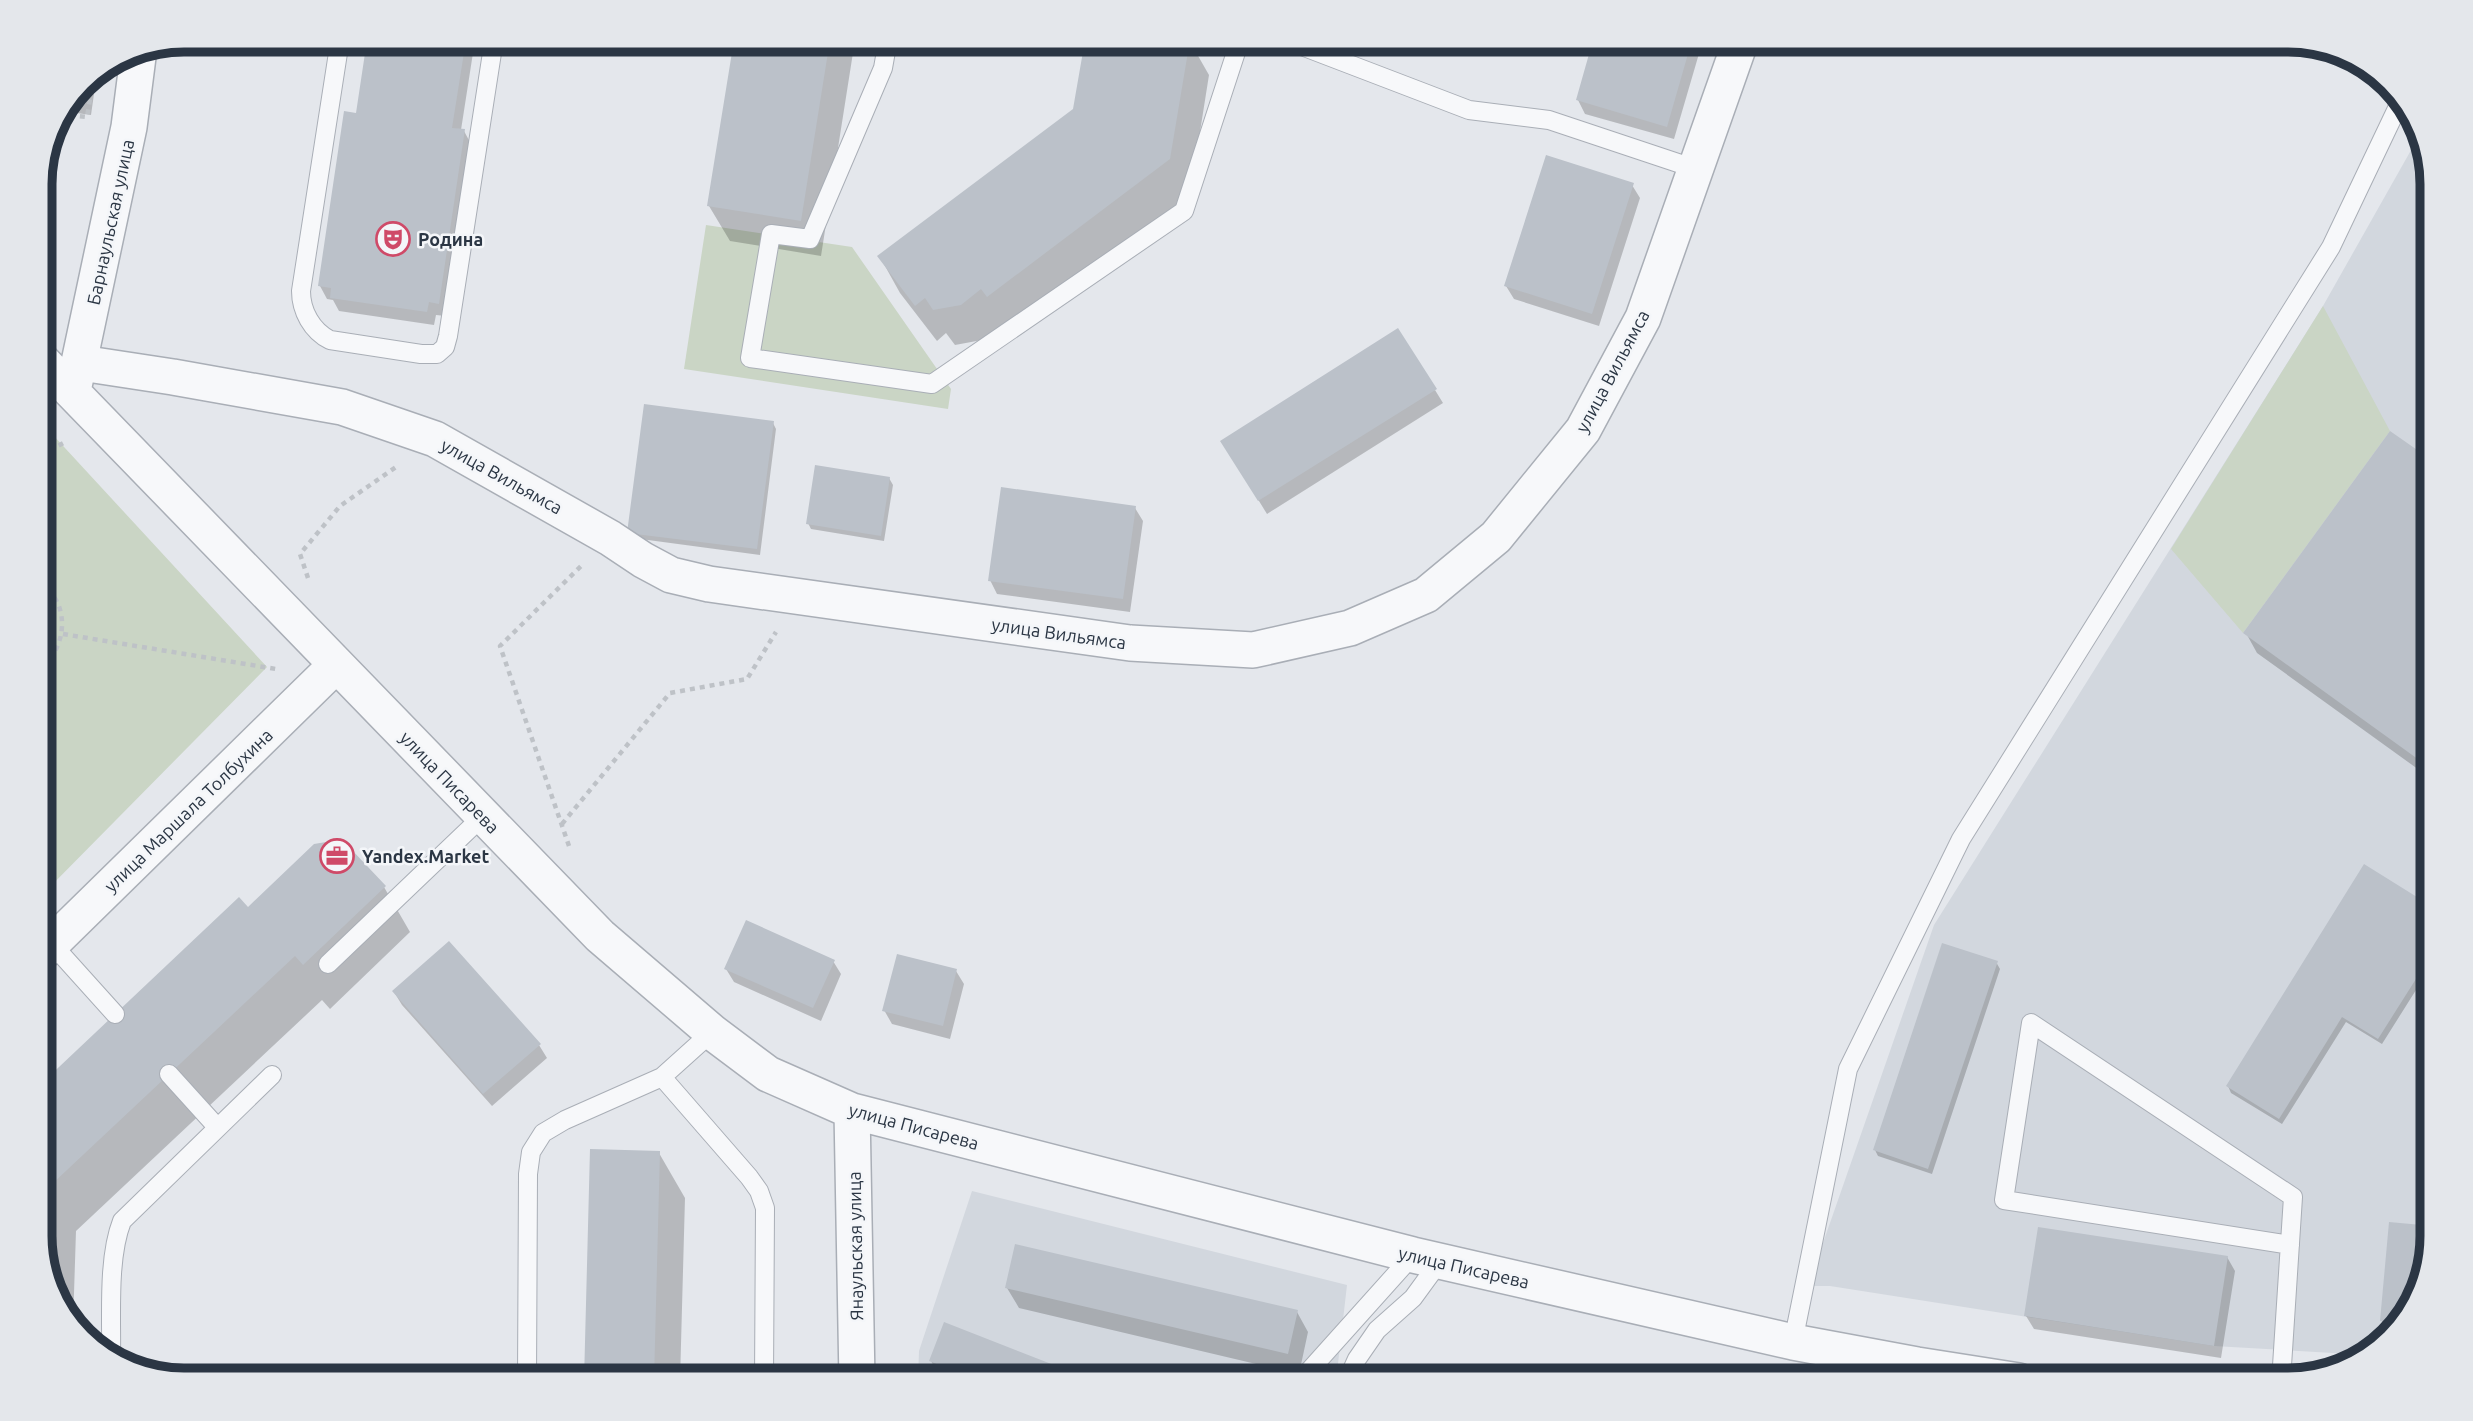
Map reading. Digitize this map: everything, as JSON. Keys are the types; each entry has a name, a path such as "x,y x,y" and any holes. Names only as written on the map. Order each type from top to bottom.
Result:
{"street":[{"name":"улица Вильямса","path":"76,378 173,377 342,407 435,439 671,575 709,584 1130,643 1253,650 1350,628 1426,595 1496,537 1583,430 1643,318 1737,52"},
{"name":"Барнаульская улица","path":"76,378 129,127 137,62"},
{"name":"улица Писарева","path":"53,366 76,378 336,665 600,936 712,1032 768,1074 852,1111 1426,1258 1793,1342 1936,1368"},
{"name":"улица Маршала Толбухина","path":"53,942 336,665"},
{"name":"Янаульская улица","path":"852,1111 857,1368"}],"lane":[{"path":"886,53 883,68 810,239 771,234 750,358 932,384 1184,211 1236,52"},
{"path":"1319,52 1469,110 1549,120 1696,169"},
{"path":"338,53 301,305 321,336 330,340 437,354 444,347 447,336 492,53"},
{"path":"1793,1342 1848,1069 1961,839 2331,247 2397,110"},
{"path":"328,964 483,816"},
{"path":"53,956 115,1014"},
{"path":"2282,1368 2290,1245 2293,1197 2031,1023 2004,1200 2290,1245"},
{"path":"527,1368 528,1174 531,1152 543,1133 565,1120 662,1077 712,1032"},
{"path":"169,1074 217,1127"},
{"path":"111,1346 113,1255 115,1237 121,1221 272,1075"},
{"path":"662,1077 749,1177 759,1191 765,1208 764,1368"},
{"path":"1313,1368 1426,1258"},
{"path":"1353,1368 1377,1330 1413,1298 1426,1258"}],"path":[{"path":"72,115 87,117 91,91"},
{"path":"308,579 300,554 340,506 435,439"},
{"path":"53,448 68,440"},
{"path":"570,849 500,646 610,538"},
{"path":"53,596 62,616 63,634 53,656"},
{"path":"561,824 670,693 747,680 797,597"},
{"path":"63,634 285,670 336,665"}],"shaded area":[{"path":"2414,144 2420,175 2420,1237 2416,1271 2403,1303 2382,1330 2348,1354 2214,1346 1830,1286 1808,1286 1934,925 2323,306"},
{"path":"972,1191 1347,1285 1337,1368 918,1368 919,1351"}],"green space":[{"path":"706,225 852,247 951,389 948,409 684,369"},
{"path":"2323,306 2390,431 2243,633 2171,549"},
{"path":"53,435 267,667 53,884"}],"building":[{"path":"1590,52 1688,52 1667,127 1576,100"},
{"path":"365,53 464,53 452,128 465,129 439,304 429,302 427,312 330,298 331,288 318,286 344,111 356,113"},
{"path":"732,53 828,53 801,221 707,206"},
{"path":"1083,53 1188,53 1170,159 987,297 981,289 961,305 933,310 925,298 915,306 877,256 1073,109"},
{"path":"1546,155 1634,183 1592,314 1504,286"},
{"path":"1398,328 1437,389 1258,501 1220,441"},
{"path":"644,404 774,421 757,549 627,533"},
{"path":"2390,431 2420,452 2420,761 2243,633"},
{"path":"815,465 890,477 881,536 806,524"},
{"path":"1001,487 1136,506 1123,599 988,581"},
{"path":"332,841 351,849 386,886 303,965 295,956 53,1183 53,1073 239,897 248,907 314,844"},
{"path":"2364,864 2420,899 2420,973 2378,1039 2342,1017 2279,1119 2226,1086"},
{"path":"746,920 835,960 813,1008 724,969"},
{"path":"449,941 541,1044 483,1094 392,991"},
{"path":"1942,943 1998,961 1928,1169 1873,1150"},
{"path":"897,954 957,969 943,1026 882,1011"},
{"path":"590,1149 660,1151 654,1368 584,1368"},
{"path":"2389,1222 2420,1225 2419,1254 2410,1287 2403,1303 2389,1322 2380,1321"},
{"path":"2038,1227 2228,1256 2214,1346 2024,1316"},
{"path":"1015,1244 1298,1310 1288,1354 1005,1288"},
{"path":"944,1322 1062,1368 946,1368 929,1361"}],"place":[{"name":"Родина","path":"393,239"},
{"name":"Yandex.Market","path":"337,856"}]}
